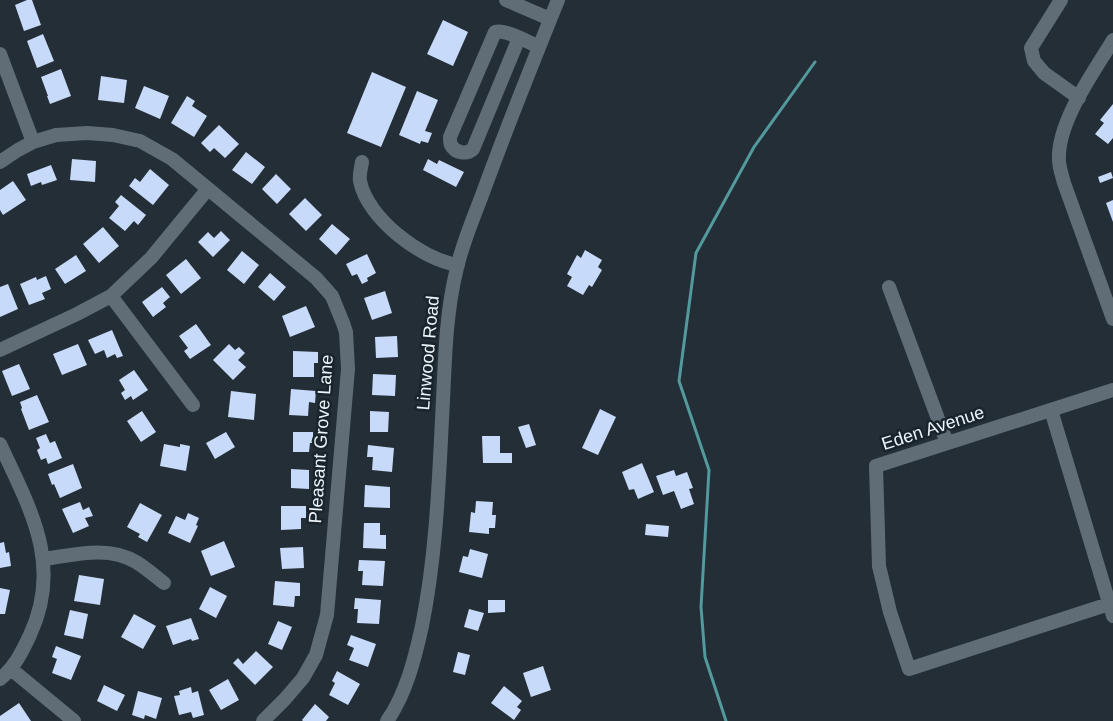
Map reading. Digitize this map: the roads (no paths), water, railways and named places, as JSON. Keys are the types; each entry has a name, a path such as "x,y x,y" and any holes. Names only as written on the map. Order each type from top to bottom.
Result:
{"street":[{"path":"506,0 550,19"},
{"name":"Linwood Road","path":"388,721 395,710 408,676 417,648 426,607 435,539 444,367 450,305 458,265 495,158 558,0"},
{"path":"1061,0 1031,48 1034,61 1044,74 1079,98"},
{"path":"519,38 473,149 466,154 452,147 450,137 495,32 501,31 519,38 539,47"},
{"path":"1113,40 1070,112 1060,143 1059,160 1064,183 1113,319"},
{"path":"0,54 33,142"},
{"name":"Pleasant Grove Lane","path":"0,162 33,142 56,135 87,133 113,135 140,141 172,159 207,190 316,278 332,296 346,332 348,369 327,615 316,656 286,699 263,721"},
{"path":"473,149 495,158"},
{"path":"362,162 359,178 361,186 370,205 381,219 407,240 434,258 458,265"},
{"path":"0,350 78,314 111,296 150,258 207,190"},
{"path":"889,287 947,443"},
{"path":"111,296 193,404"},
{"name":"Eden Avenue","path":"1111,610 909,669 890,612 879,566 876,466 1113,390"},
{"path":"1051,410 1111,610"},
{"path":"0,444 31,512 37,528 44,559 41,607 26,644 12,669 0,678"},
{"path":"44,559 94,553 122,556 135,561 164,583"},
{"path":"12,669 74,721"}],"waterway":[{"path":"726,721 705,657 701,607 709,470 679,381 696,253 754,147 815,62"}]}
